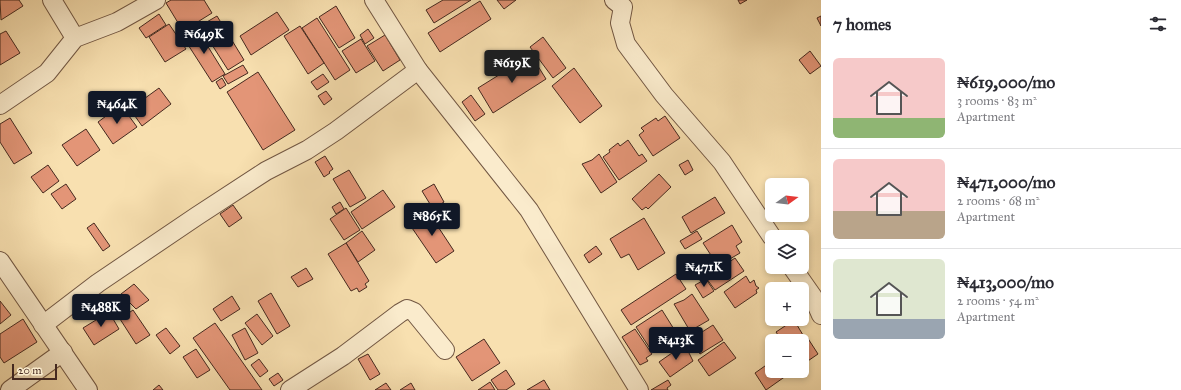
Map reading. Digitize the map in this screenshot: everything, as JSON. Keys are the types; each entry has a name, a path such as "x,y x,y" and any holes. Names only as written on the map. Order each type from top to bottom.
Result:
{"street":[{"path":"52,0 75,38"},
{"path":"0,105 47,73 75,38 117,22 156,0"},
{"path":"374,0 418,70 529,210 639,390"},
{"path":"624,2 620,24 626,44 664,95 722,162 767,230"},
{"path":"43,325 98,283 197,216 266,172 307,150 336,131 418,70"},
{"path":"0,261 88,390"},
{"path":"797,274 813,297 821,315"},
{"path":"290,390 343,356 407,309 414,312 445,350"},
{"path":"10,390 63,352"}],"building":[{"path":"0,0 19,0 23,6 1,20"},
{"path":"171,0 204,0 212,13 183,31 166,3"},
{"path":"443,0 471,0 434,23 426,10"},
{"path":"497,0 516,0 504,9"},
{"path":"738,0 747,0 740,4"},
{"path":"480,1 491,19 440,52 428,33"},
{"path":"336,6 355,38 339,48 319,17"},
{"path":"277,12 289,30 251,55 240,36"},
{"path":"159,14 166,25 146,38 139,28"},
{"path":"217,16 244,60 228,70 200,26"},
{"path":"821,16 821,26 817,18"},
{"path":"317,18 350,70 335,80 302,28"},
{"path":"169,24 186,49 165,62 149,37"},
{"path":"300,26 324,63 308,74 284,36"},
{"path":"197,29 225,74 212,82 183,37"},
{"path":"368,29 374,38 365,44 360,35"},
{"path":"6,31 20,53 0,65 0,34"},
{"path":"385,35 400,60 383,71 367,46"},
{"path":"543,37 566,68 553,78 530,47"},
{"path":"361,39 375,61 356,73 342,51"},
{"path":"810,51 821,66 810,74 799,60"},
{"path":"531,55 546,79 493,113 478,88"},
{"path":"243,65 248,73 228,84 223,76"},
{"path":"574,68 602,106 580,123 552,86"},
{"path":"258,72 295,130 263,150 227,92"},
{"path":"323,74 329,82 317,90 311,82"},
{"path":"222,78 226,85 220,89 216,82"},
{"path":"159,88 171,104 142,126 130,109"},
{"path":"326,91 332,99 324,105 318,96"},
{"path":"471,95 485,114 475,121 462,102"},
{"path":"121,105 137,127 113,144 98,122"},
{"path":"665,116 680,138 653,156 639,135 644,131 641,128 656,118 658,121"},
{"path":"10,118 32,153 14,164 0,142 0,124"},
{"path":"86,129 100,150 77,166 62,145"},
{"path":"628,140 639,156 642,154 647,161 619,180 603,157 618,143 620,146"},
{"path":"599,154 617,182 601,193 582,164 592,160"},
{"path":"325,156 333,169 324,177 315,162"},
{"path":"688,160 693,170 685,175 679,165"},
{"path":"48,165 59,181 43,193 31,177"},
{"path":"349,170 366,198 350,207 333,179"},
{"path":"659,174 671,187 648,209 646,207 642,210 632,199"},
{"path":"66,184 76,199 62,209 51,194"},
{"path":"434,184 444,202 433,209 422,191"},
{"path":"383,190 395,207 362,229 351,212"},
{"path":"715,197 725,213 691,233 682,217"},
{"path":"340,202 344,209 336,214 332,207"},
{"path":"233,205 242,218 229,227 220,214"},
{"path":"442,205 445,210 438,214 435,209"},
{"path":"346,208 360,230 344,240 330,219"},
{"path":"445,211 448,217 441,222 437,215"},
{"path":"420,213 423,217 429,213 454,251 436,263 410,225 417,221 414,217"},
{"path":"644,218 665,253 638,270 629,254 621,258 610,239"},
{"path":"94,223 110,246 103,251 87,228"},
{"path":"732,225 742,242 736,246 740,253 718,266 703,243"},
{"path":"362,231 375,250 358,262 346,243"},
{"path":"697,231 702,239 685,249 680,241"},
{"path":"346,243 369,281 365,284 367,287 359,292 357,288 351,291 328,254"},
{"path":"596,246 602,254 589,263 584,255"},
{"path":"735,258 744,271 715,290 706,278"},
{"path":"306,268 313,279 298,287 291,277"},
{"path":"676,274 686,289 631,325 621,310"},
{"path":"746,276 750,283 754,280 756,286 759,288 756,290 757,293 735,308 724,292"},
{"path":"706,279 714,291 703,298 695,285"},
{"path":"134,284 149,300 136,309 121,294"},
{"path":"271,293 290,326 277,334 258,301"},
{"path":"692,294 709,320 690,331 674,304 684,300"},
{"path":"232,296 240,309 221,321 213,309"},
{"path":"0,301 11,315 0,324"},
{"path":"133,310 150,335 136,344 120,319"},
{"path":"662,310 677,334 651,350 636,327"},
{"path":"109,312 119,329 94,345 83,328"},
{"path":"257,314 273,336 262,345 245,323"},
{"path":"23,319 37,342 4,363 0,357 0,334"},
{"path":"215,323 262,390 230,390 193,338"},
{"path":"713,325 723,340 700,354 691,339"},
{"path":"785,326 798,326 802,334 777,334 776,332"},
{"path":"166,328 180,346 170,354 156,335"},
{"path":"245,328 258,353 245,360 232,335"},
{"path":"635,329 652,354 646,358 648,361 640,365 622,337"},
{"path":"484,339 500,363 472,381 456,357"},
{"path":"809,340 818,354 809,360"},
{"path":"724,342 736,358 709,376 698,360"},
{"path":"682,346 689,353 693,361 670,377 659,362"},
{"path":"196,349 210,370 197,378 183,357"},
{"path":"368,354 380,374 370,380 358,359"},
{"path":"259,359 268,371 260,377 251,365"},
{"path":"765,366 765,378 783,378 766,390 755,373"},
{"path":"506,370 515,384 506,390 498,390 491,380"},
{"path":"278,373 283,380 274,386 269,379"},
{"path":"544,380 550,390 527,390"},
{"path":"668,380 671,385 667,388 668,390 651,390"},
{"path":"490,382 495,390 478,390"},
{"path":"386,383 391,390 375,390"},
{"path":"411,383 415,390 400,390"},
{"path":"159,385 163,390 153,390"}]}
